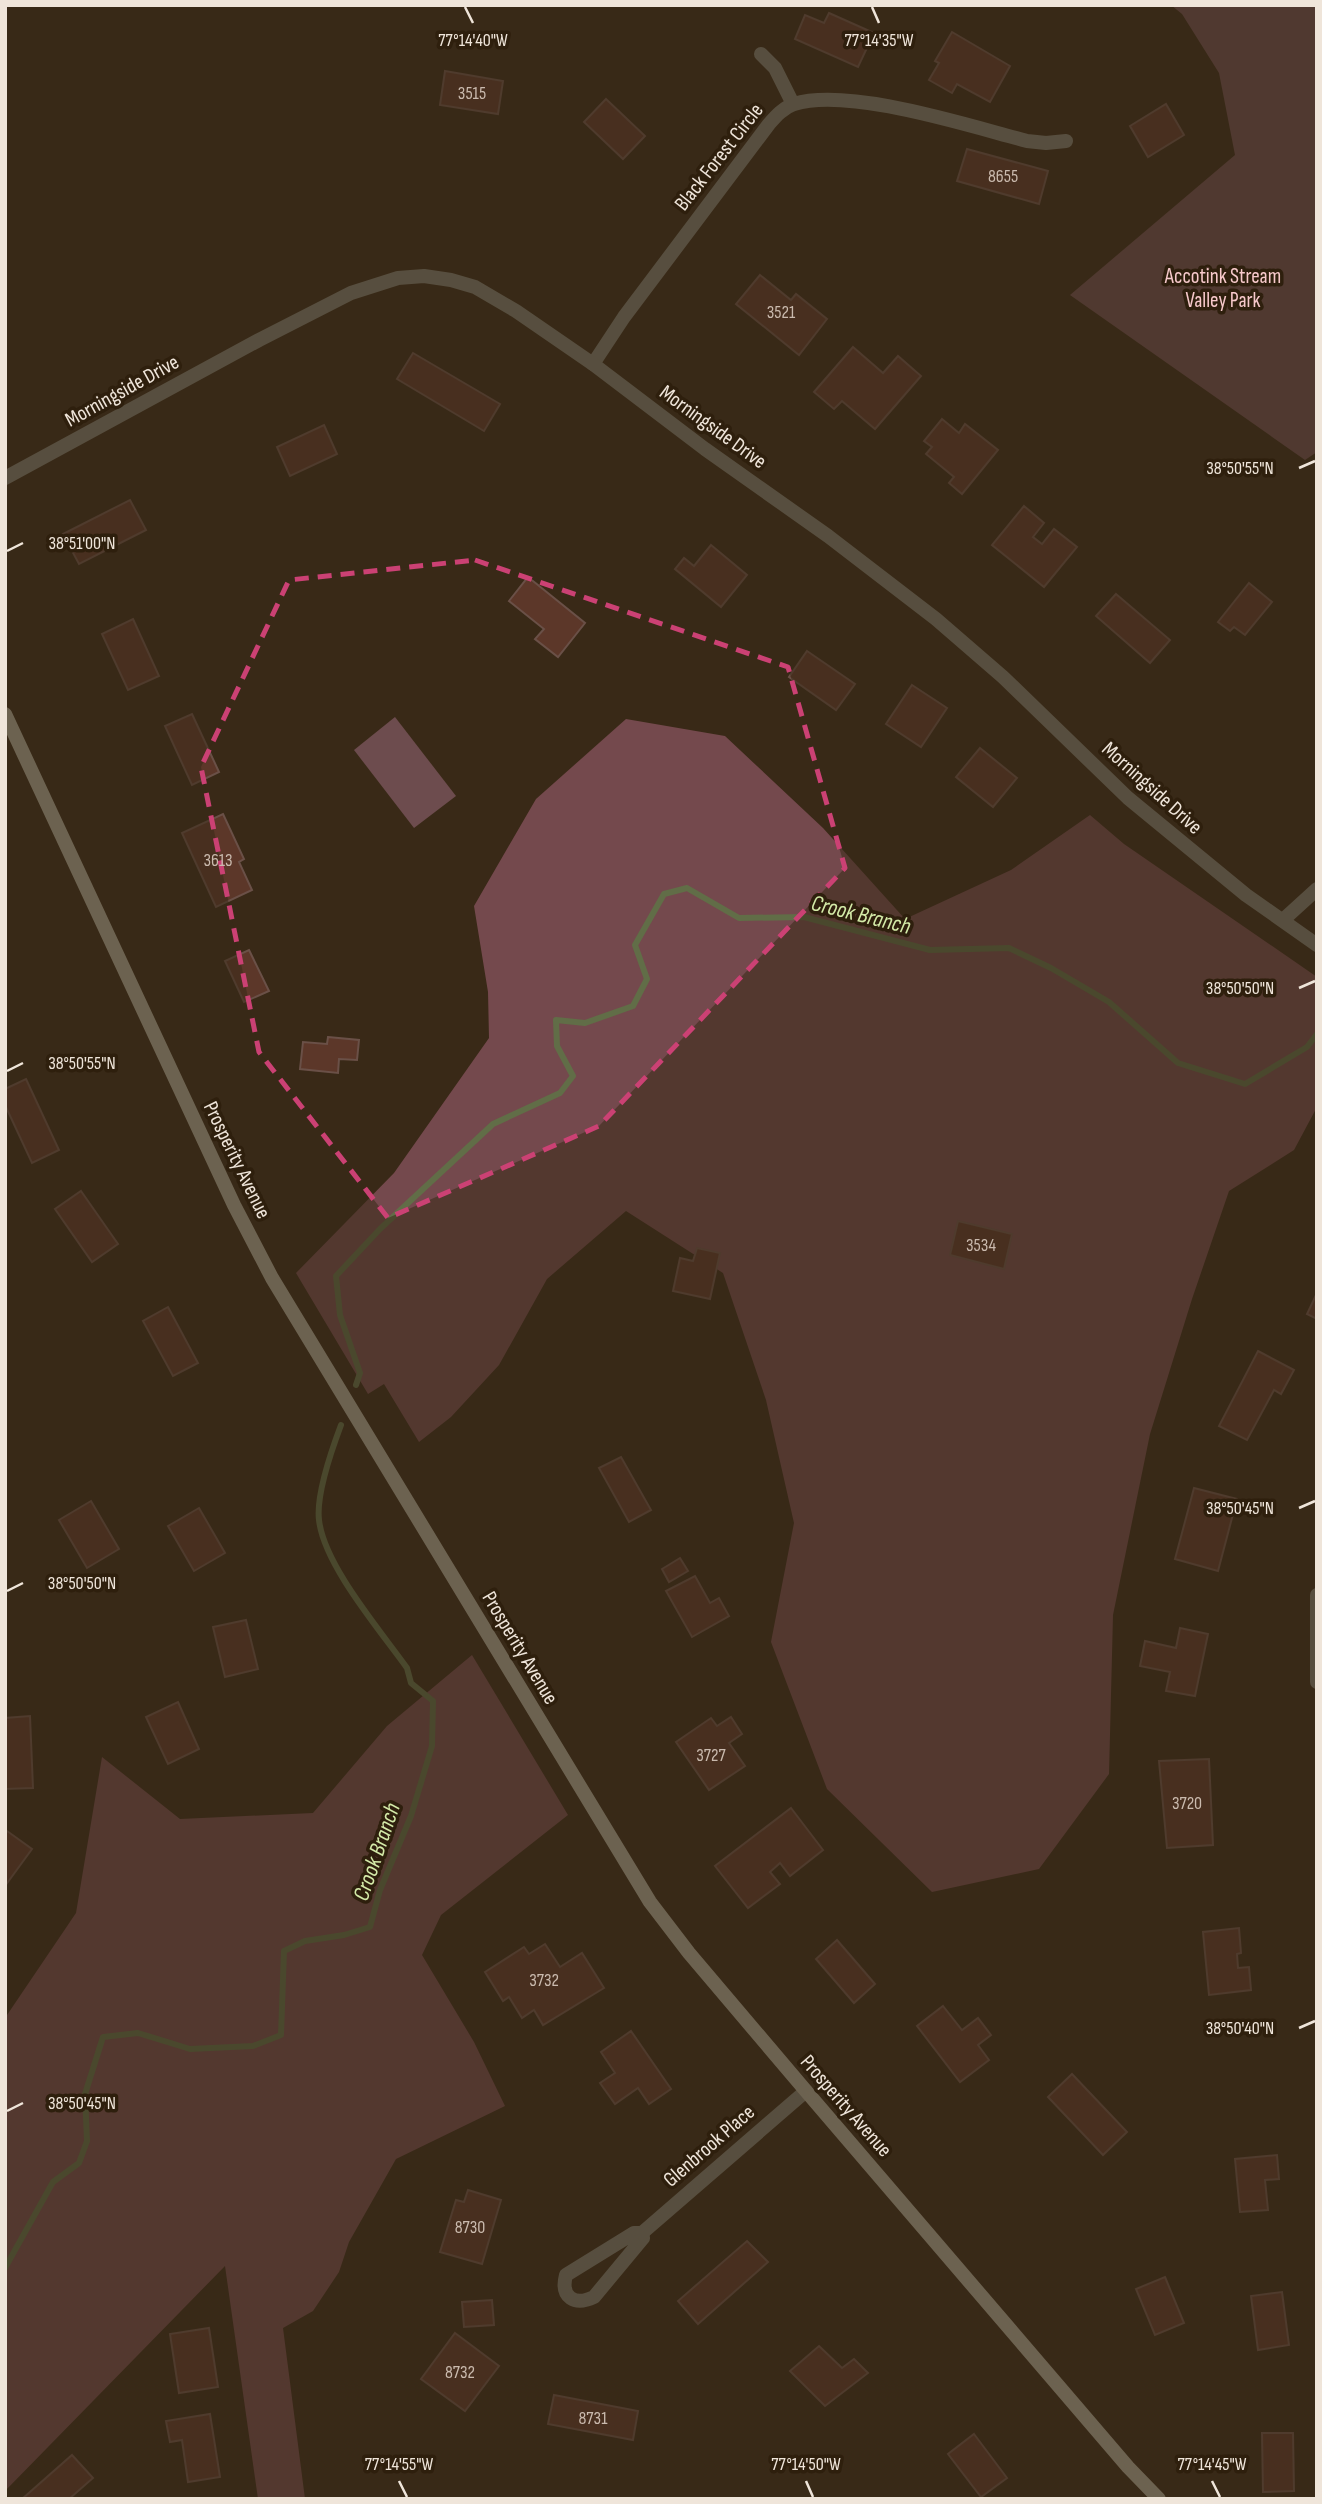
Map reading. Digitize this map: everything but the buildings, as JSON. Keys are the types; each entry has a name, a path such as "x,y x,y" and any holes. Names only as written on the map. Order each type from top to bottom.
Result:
{"main road":[{"name":"Prosperity Avenue","path":"5,714 233,1205 279,1289 650,1902 689,1953 806,2091 1128,2467 1159,2499"}],"street":[{"path":"761,54 775,68 793,104"},
{"name":"Black Forest Circle","path":"593,364 624,317 768,124 793,104 846,100 910,111 1027,141 1066,141"},
{"name":"Morningside Drive","path":"5,478 351,293 398,278 425,276 451,279 475,287 516,311 593,364 936,619 1003,677 1128,798 1246,895 1317,945"},
{"path":"1283,920 1317,889"},
{"path":"1317,1595 1317,1682"},
{"name":"Glenbrook Place","path":"642,2233 806,2091"},
{"path":"634,2233 642,2233 643,2238 594,2297 584,2301 573,2300 566,2294 566,2275 634,2233"}],"highlighted area":[{"path":"475,560 788,667 845,868 599,1126 388,1218 259,1052 201,767 289,580"}],"green space":[{"name":"Accotink Stream Valley Park","path":"1171,5 1317,5 1317,452 1305,460 1070,295 1235,155 1219,73 1182,14"},
{"path":"395,717 456,796 414,828 354,750"}],"shaded area":[{"path":"626,719 725,736 823,828 905,919 1011,870 1090,815 1124,844 1317,977 1317,1107 1294,1150 1229,1191 1150,1434 1113,1615 1109,1774 1039,1869 932,1892 827,1789 771,1642 794,1523 766,1400 723,1273 626,1211 547,1279 499,1365 451,1417 419,1442 384,1384 368,1394 296,1273 394,1173 489,1038 488,992 474,906 536,799"},
{"path":"472,1655 568,1815 441,1915 422,1955 474,2042 505,2106 396,2159 349,2242 339,2272 313,2311 283,2328 305,2499 258,2499 225,2266 5,2491 5,2018 76,1913 102,1757 180,1819 313,1813 387,1726"}],"waterway":[{"name":"Crook Branch","path":"356,1385 360,1373 340,1315 336,1276 380,1229 493,1124 560,1093 573,1076 557,1046 556,1020 585,1023 633,1006 647,979 635,945 664,894 687,888 739,918 804,917 930,950 1009,948 1051,968 1109,1002 1178,1063 1245,1084 1307,1047 1317,1034"},
{"name":"Crook Branch","path":"5,2268 53,2182 79,2163 87,2141 85,2094 103,2037 138,2033 190,2049 253,2046 281,2035 284,1951 305,1941 344,1935 370,1927 380,1890 411,1816 432,1746 433,1701 411,1683 407,1668 342,1577 323,1538 319,1520 320,1498 341,1425"}]}
